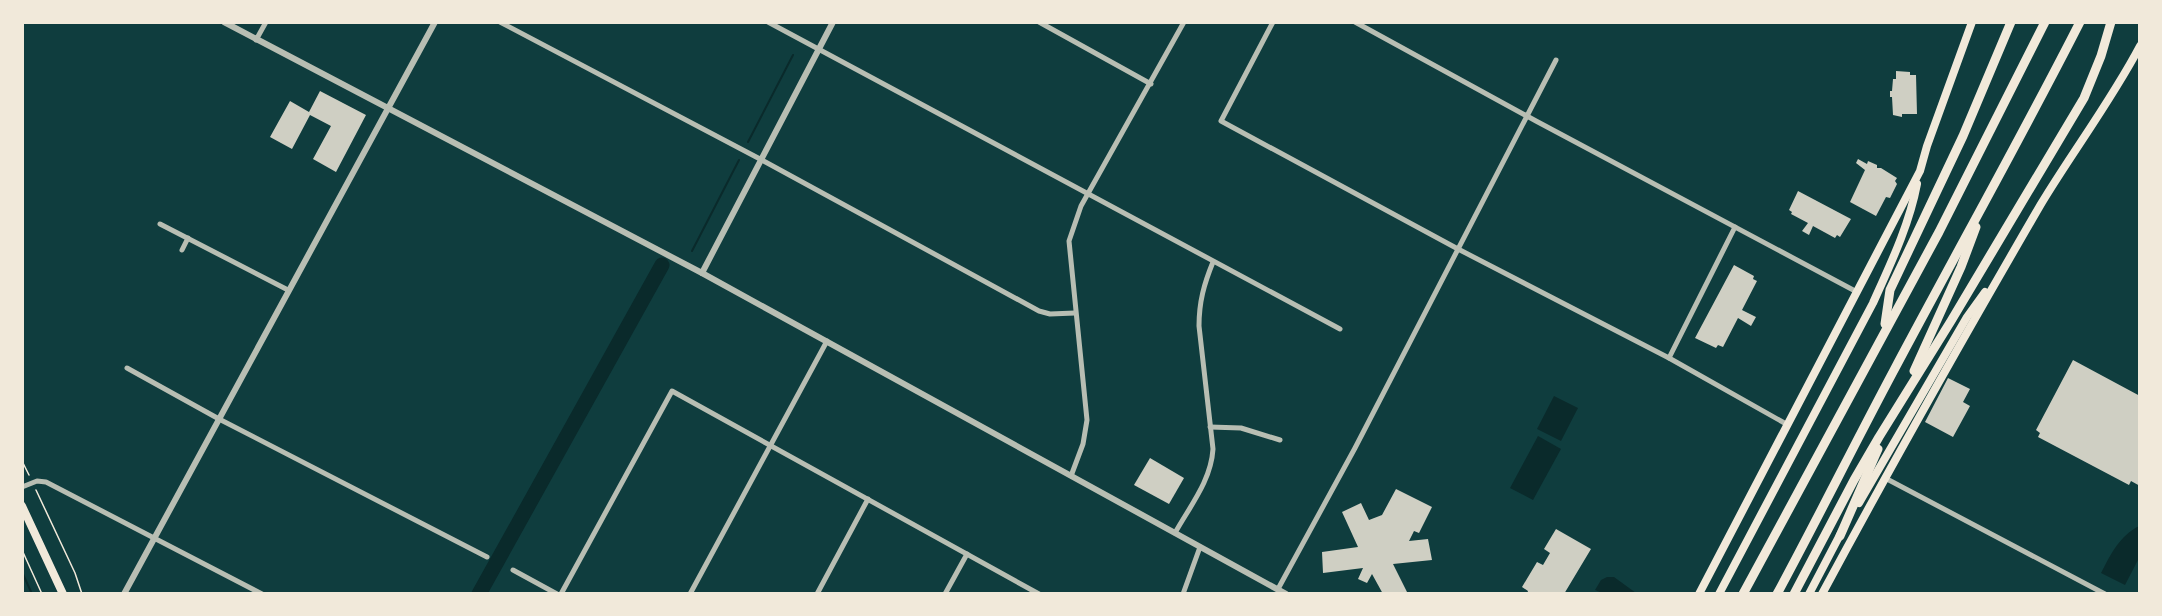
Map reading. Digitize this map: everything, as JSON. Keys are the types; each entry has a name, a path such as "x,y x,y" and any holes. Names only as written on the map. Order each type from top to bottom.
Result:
{"highway":[{"path":"1884,330 1890,290 1964,136 2011,22"},
{"path":"1743,594 1939,232 2045,22"},
{"path":"1777,594 2080,22"},
{"path":"1794,594 1874,446 2084,98 2102,56 2111,22"},
{"path":"1840,536 1961,267 1990,191"}],"main road":[{"path":"1719,594 1873,303 1914,203 1930,137 1972,22"},
{"path":"1822,594 2006,264 2058,175 2126,72 2139,46"},
{"path":"1699,594 1920,171"},
{"path":"1809,594 1889,448 1967,317 2006,264"},
{"path":"22,506 63,594"}],"street":[{"path":"224,22 702,273 1286,594"},
{"path":"256,40 266,22"},
{"path":"124,594 435,22"},
{"path":"501,22 760,159 1039,311 1050,314 1076,313"},
{"path":"768,22 1340,329"},
{"path":"702,273 833,22"},
{"path":"1039,22 1151,84"},
{"path":"1071,476 1083,444 1087,420 1069,241 1081,206 1184,22"},
{"path":"1273,22 1221,121 1458,249 1669,358 1788,425"},
{"path":"1355,22 1527,117 1857,292"},
{"path":"1278,589 1355,448 1556,60"},
{"path":"160,224 288,290"},
{"path":"1669,358 1735,227"},
{"path":"182,250 188,238"},
{"path":"1175,533 1205,482 1213,449 1199,316 1203,285 1213,262"},
{"path":"690,594 827,341"},
{"path":"127,368 219,419 487,557"},
{"path":"513,570 559,594 672,391 1039,594"},
{"path":"1210,428 1241,428 1280,440"},
{"path":"1885,478 2105,594"},
{"path":"22,487 37,481 46,482 262,594"},
{"path":"816,594 868,499"},
{"path":"1183,594 1200,547"},
{"path":"945,594 967,554"}],"path":[{"path":"22,461 30,476"},
{"path":"35,488 75,573 82,594"},
{"path":"22,550 42,594"}],"water":[{"path":"1554,396 1578,408 1561,441 1537,429"},
{"path":"1538,436 1561,449 1533,500 1510,488"},
{"path":"2139,526 2139,558 2125,585 2101,573 2121,540"},
{"path":"1614,577 1636,593 1602,593 1595,590 1601,580"}],"building":[{"path":"1896,71 1916,75 1917,114 1902,114 1902,117 1893,115 1890,91 1892,91 1893,79 1896,79"},
{"path":"320,91 366,115 336,172 313,159 331,126 310,115 292,149 270,137 290,101 309,112"},
{"path":"1858,159 1867,164 1868,161 1877,165 1877,168 1897,178 1895,181 1897,184 1890,198 1886,197 1876,216 1850,202 1865,170 1856,163"},
{"path":"1798,191 1851,219 1840,237 1837,235 1835,238 1813,226 1809,235 1802,231 1808,223 1791,214 1789,210"},
{"path":"1734,265 1754,276 1753,279 1757,281 1742,310 1756,317 1751,326 1738,318 1723,347 1718,345 1716,348 1695,338"},
{"path":"2073,360 2140,396 2140,486 2131,481 2129,485 2038,437 2040,433 2036,430"},
{"path":"1948,378 1970,389 1963,402 1970,406 1953,437 1925,422"},
{"path":"1150,458 1184,478 1169,504 1134,485"},
{"path":"1396,489 1432,507 1419,533 1414,531 1409,541 1428,539 1432,560 1393,564 1408,594 1383,594 1372,574 1367,583 1358,579 1363,568 1323,573 1322,552 1358,547 1342,512 1361,503 1369,520 1382,515"},
{"path":"1556,529 1591,549 1564,594 1527,594 1528,591 1522,587 1537,562 1543,565 1550,553 1544,549"}],"waterway":[{"path":"748,142 793,55"},
{"path":"692,251 739,160"},
{"path":"479,594 662,265"},
{"path":"22,572 32,594"}]}
